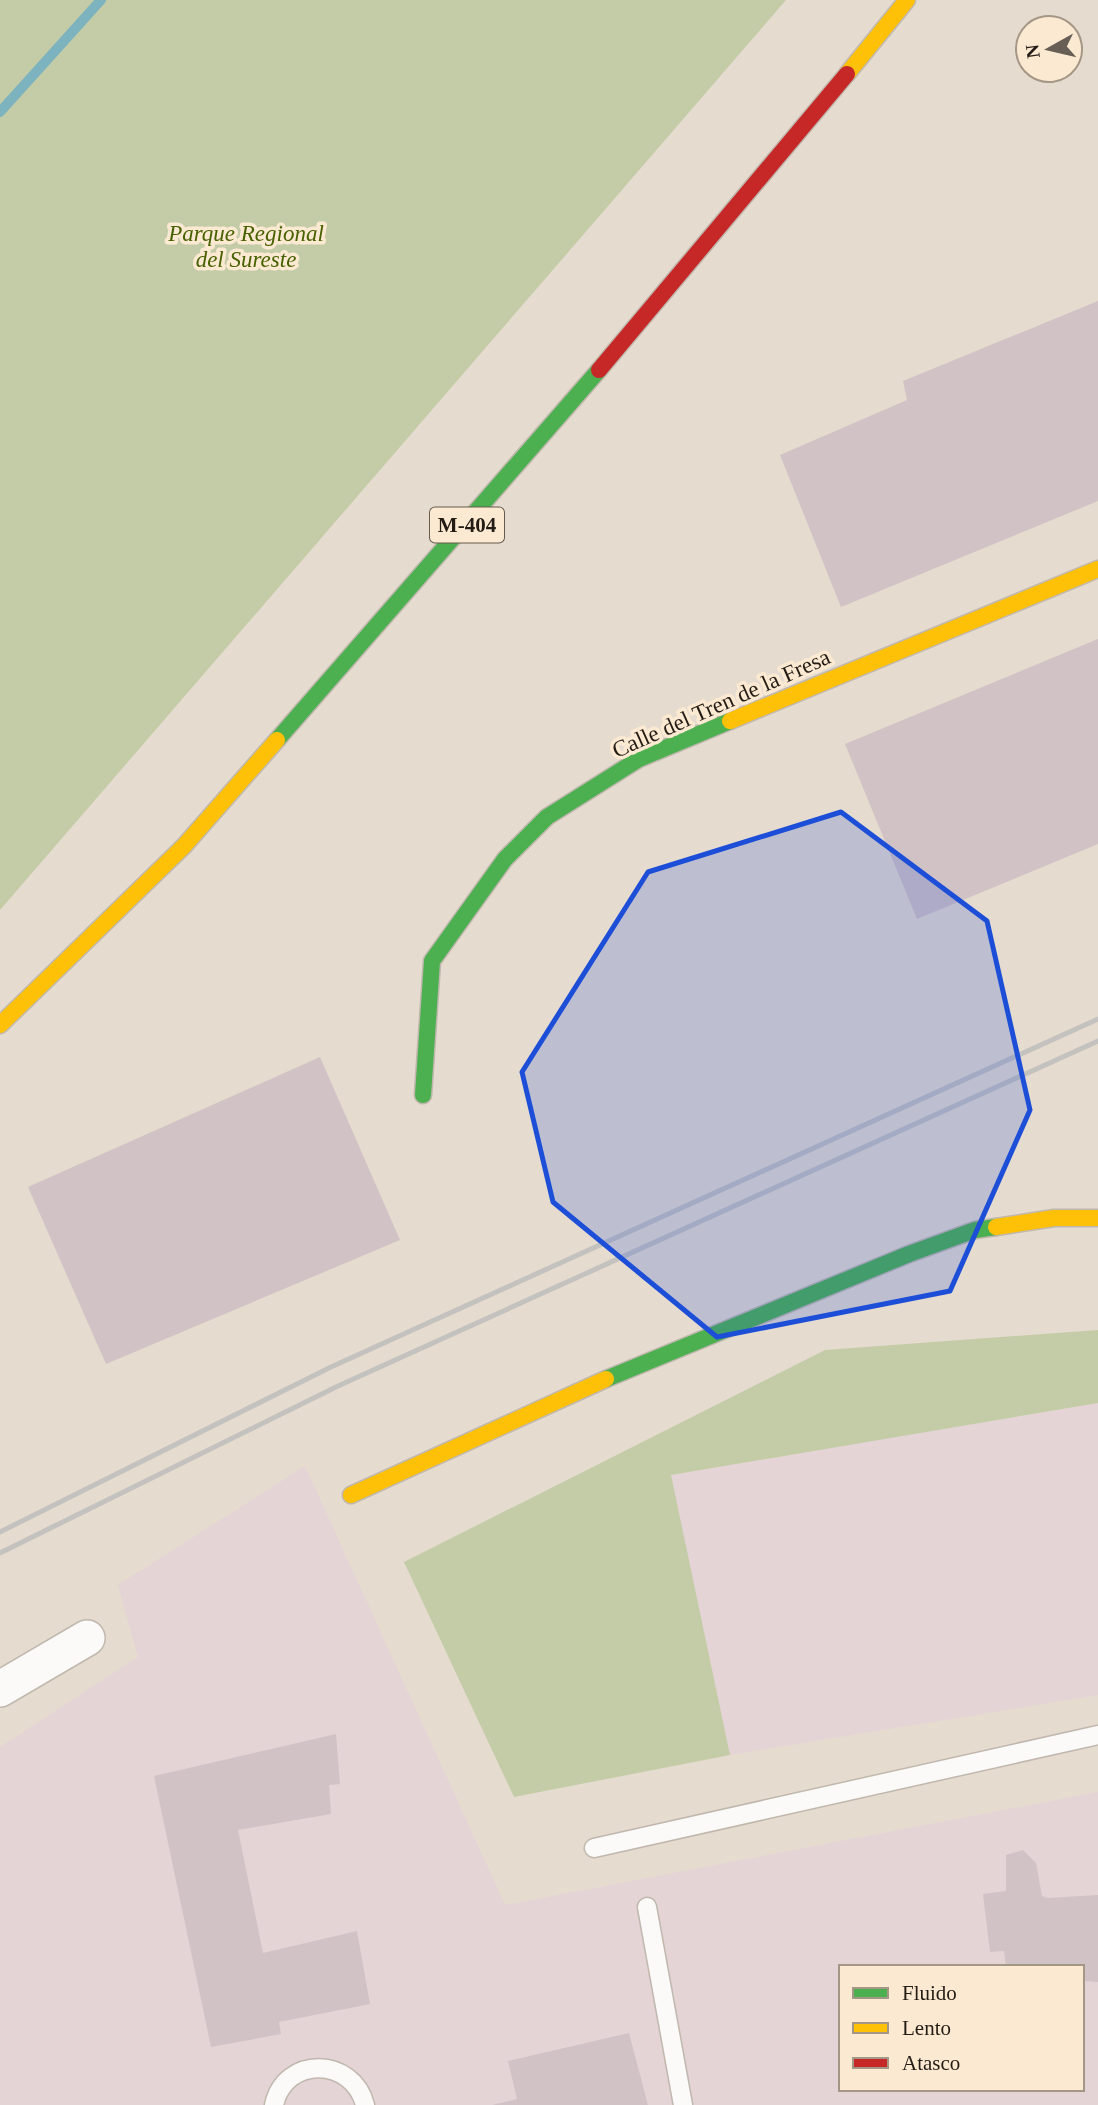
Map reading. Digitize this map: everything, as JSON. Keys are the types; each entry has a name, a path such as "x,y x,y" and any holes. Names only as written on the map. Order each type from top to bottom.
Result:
{"street":[{"name":"M-404","path":"0,1024 184,846 387,616 744,200 907,0"},
{"name":"Calle del Tren de la Fresa","path":"424,1095 432,961 505,859 547,817 639,759 1098,569"},
{"path":"351,1494 673,1349 909,1254 975,1230 1054,1218 1098,1218"},
{"path":"0,1689 87,1638"}],"lane":[{"path":"594,1848 1098,1735"},
{"path":"647,1907 683,2105"},
{"path":"274,2105 281,2088 290,2077 303,2069 318,2066 334,2069 348,2076 359,2088 365,2105"}],"highlighted area":[{"path":"841,812 987,921 1030,1110 950,1291 717,1337 553,1202 522,1072 648,872"}],"shaded area":[{"path":"1098,1403 1098,1695 730,1755 670,1475"},
{"path":"305,1466 505,1905 1098,1792 1098,2105 0,2105 0,1747 138,1657 118,1585"}],"green space":[{"name":"Parque Regional del Sureste","path":"0,0 786,0 0,910"},
{"path":"1098,1330 1098,1403 671,1475 730,1755 514,1797 404,1562 825,1350"}],"building":[{"path":"1098,301 1098,501 841,607 780,455 907,400 903,381"},
{"path":"1098,639 1098,844 917,919 845,744"},
{"path":"320,1057 400,1240 106,1364 28,1187"},
{"path":"336,1734 340,1784 329,1785 331,1814 238,1830 263,1953 357,1931 370,2004 279,2022 281,2034 211,2047 154,1776"},
{"path":"1023,1850 1036,1863 1042,1896 1048,1898 1098,1895 1098,1982 1084,1981 1084,1965 1006,1965 1004,1951 990,1952 983,1894 1006,1891 1006,1855"},
{"path":"629,2033 648,2105 492,2105 517,2099 508,2061"}],"waterway":[{"path":"0,112 101,0"}],"railway":[{"path":"0,1532 331,1367 1098,1019"},
{"path":"0,1553 338,1386 1098,1041"}],"traffic: fast":[{"path":"277,740 599,370"},
{"path":"423,1095 432,961 505,859 547,817 639,759 730,721"},
{"path":"606,1379 909,1254 975,1230 996,1227"}],"traffic: slow":[{"path":"847,74 907,0"},
{"path":"730,721 1098,569"},
{"path":"0,1025 184,846 277,740"},
{"path":"996,1227 1054,1218 1098,1218"},
{"path":"351,1495 606,1379"}],"traffic: jam":[{"path":"599,370 847,74"}]}
